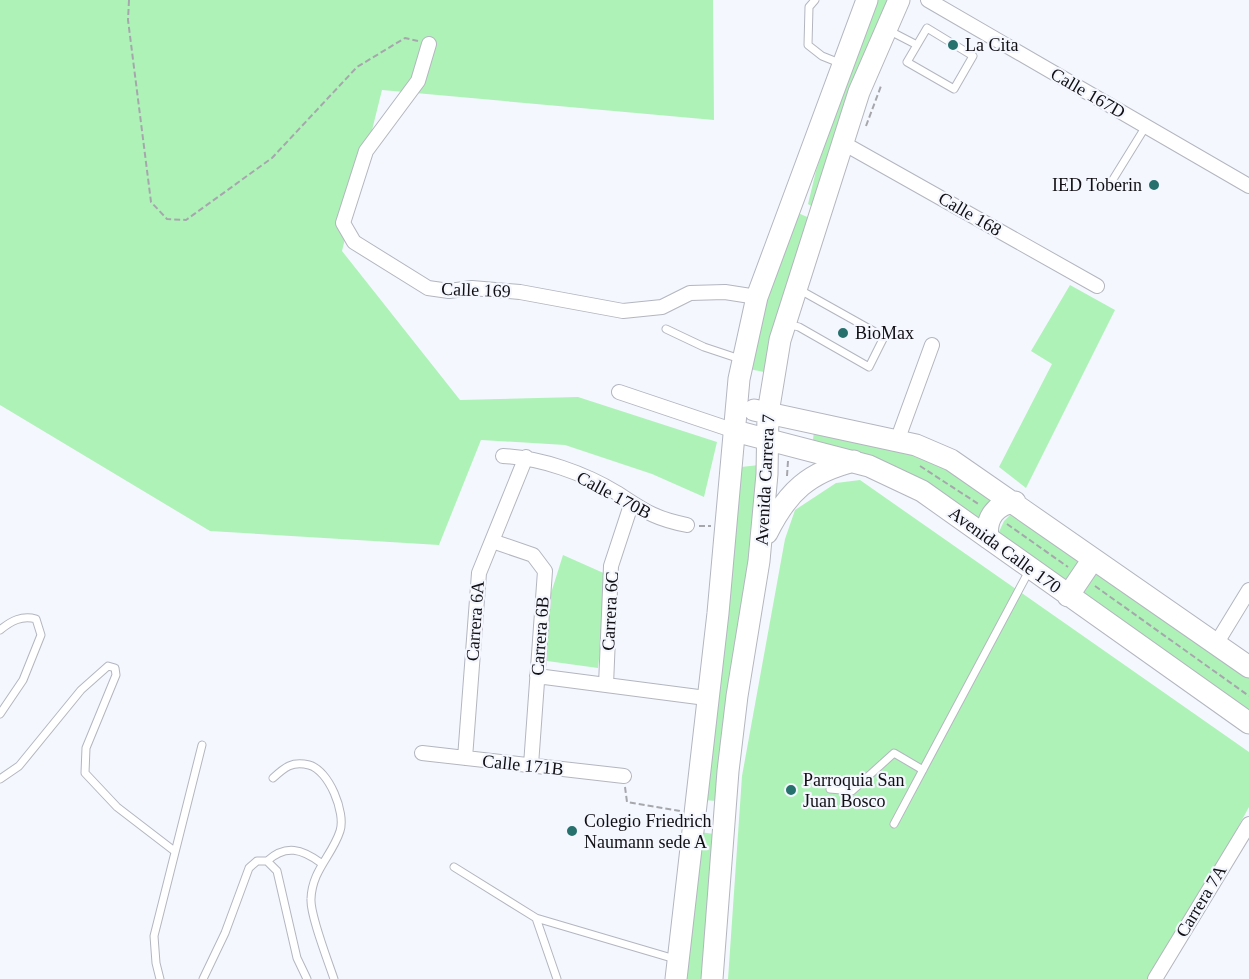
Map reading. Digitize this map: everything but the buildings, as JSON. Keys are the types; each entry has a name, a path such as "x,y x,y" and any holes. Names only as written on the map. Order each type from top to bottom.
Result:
{"main road":[{"name":"Avenida Carrera 7","path":"712,979 724,816 737,696 761,545 767,474 768,413 785,323 859,92 899,0"},
{"name":"Avenida Carrera 7","path":"676,970 688,813 706,698 726,527 742,359 757,297 864,1"},
{"path":"795,194 798,204 807,211 821,209"},
{"path":"737,406 897,441 931,450 951,460 1015,502 1249,667"},
{"name":"Avenida Calle 170","path":"735,431 855,461 887,473 922,492 1249,723"},
{"path":"761,545 791,494 823,471 855,461"},
{"path":"988,538 987,524 993,513 1003,505 1015,502"},
{"path":"1068,596 1093,559"},
{"path":"688,813 724,816"}],"street":[{"name":"Calle 167D","path":"928,0 1249,186"},
{"name":"Calle 169","path":"429,44 418,81 366,151 343,223 354,242 428,288 449,291 472,288 520,292 622,311 662,307 690,293 725,292 757,297"},
{"name":"Calle 168","path":"843,143 1097,286"},
{"path":"897,441 932,345"},
{"path":"619,392 735,431"},
{"name":"Calle 170B","path":"503,456 526,457 564,469 616,493 631,505 658,519 687,525"},
{"name":"Carrera 6A","path":"465,758 479,573 526,457"},
{"name":"Carrera 6C","path":"606,685 611,566 631,505"},
{"name":"Carrera 6B","path":"492,541 533,555 544,568 531,765"},
{"path":"1216,644 1249,590"},
{"path":"537,676 706,698"},
{"name":"Calle 171B","path":"422,753 624,776"},
{"name":"Carrera 7A","path":"1155,979 1249,824"}],"lane":[{"path":"815,0 809,7 807,45 822,56 842,64"},
{"path":"886,28 916,45"},
{"path":"927,28 973,56 954,89 907,62 916,45 927,28"},
{"path":"1112,182 1146,126"},
{"path":"785,323 799,327 869,367 885,337 795,287"},
{"path":"666,329 704,347 742,359"},
{"path":"894,824 1030,569"},
{"path":"0,630 10,622 27,616 36,619 41,635 22,680 0,714"},
{"path":"0,779 19,766 81,690 108,666 115,668 116,675 86,748 85,773 117,807 173,850"},
{"path":"160,979 154,936 173,850 202,745"},
{"path":"830,789 852,791 894,753 923,770"},
{"path":"273,778 288,765 298,763 316,767 331,785 338,804 341,830 321,863 312,885 310,902 334,979"},
{"path":"203,979 225,933 249,868 257,861 267,861 276,852 292,848 310,855 321,863"},
{"path":"267,861 277,871 297,958 307,979"},
{"path":"454,867 536,918 676,970"},
{"path":"536,918 557,979"}],"path":[{"path":"129,0 128,20 151,202 167,219 186,220 272,158 357,67 405,38 429,44"},
{"path":"787,483 789,458"},
{"path":"687,525 726,527"},
{"path":"624,776 627,802 688,813"}],"green space":[{"path":"0,0 713,0 714,120 382,90 342,251 460,400 578,397 717,442 704,497 652,474 565,445 481,440 439,545 210,531 0,405"},
{"path":"876,0 890,0 813,207 808,204 816,171"},
{"path":"798,213 812,219 764,372 749,369 764,304"},
{"path":"1070,285 1115,310 1026,488 999,467 1052,364 1031,351"},
{"path":"814,431 934,459 997,499 980,525 812,448"},
{"path":"759,465 755,515 716,801 704,800 741,467"},
{"path":"860,480 1249,752 1249,807 1155,979 728,979 742,776 785,539 795,510 836,483"},
{"path":"1013,512 1078,560 1080,565 1068,584 998,534 1004,521"},
{"path":"563,555 608,575 598,668 547,661 546,609"},
{"path":"1096,574 1100,574 1249,677 1249,714 1082,597 1083,585"},
{"path":"700,832 714,834 704,979 684,979"}],"place":[{"name":"La Cita","path":"953,45"},
{"name":"IED Toberin","path":"1154,185"},
{"name":"BioMax","path":"843,333"},
{"name":"Parroquia San Juan Bosco","path":"791,790"},
{"name":"Colegio Friedrich Naumann sede A","path":"572,831"}]}
